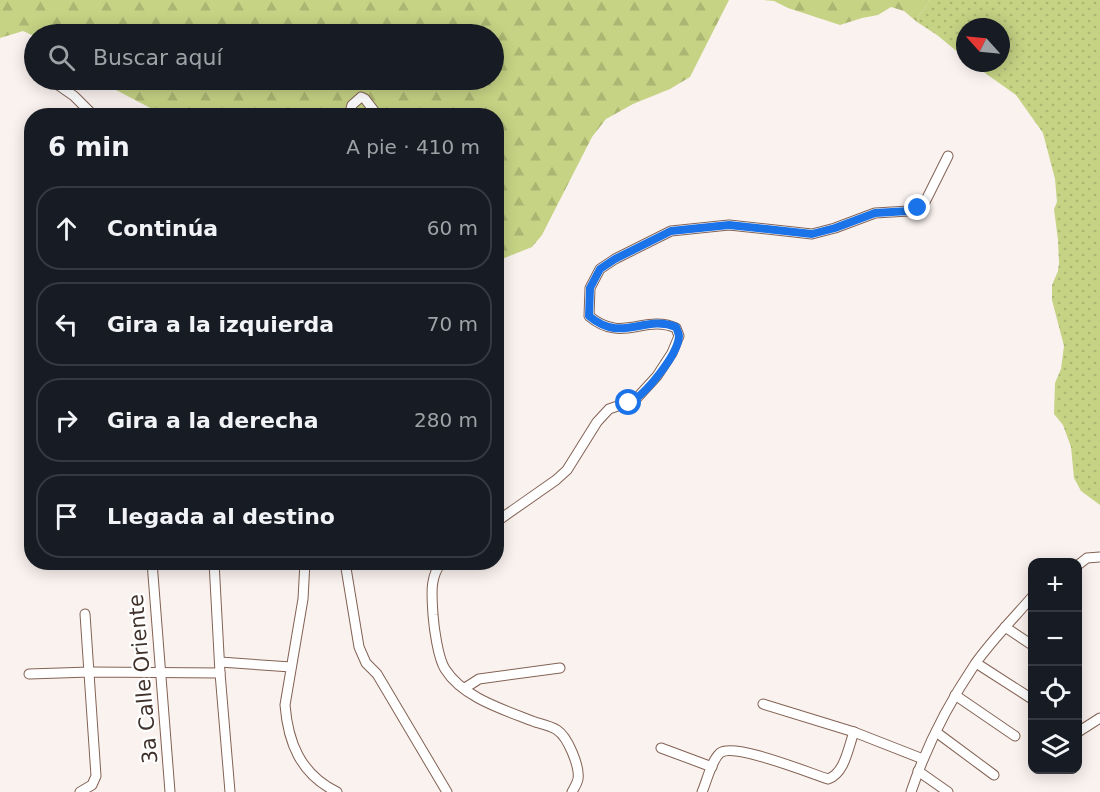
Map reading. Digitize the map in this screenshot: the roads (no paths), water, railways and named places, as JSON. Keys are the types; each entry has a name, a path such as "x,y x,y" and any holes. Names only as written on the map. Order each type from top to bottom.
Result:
{"street":[{"path":"65,90 86,108"},
{"path":"351,108 361,98 365,99 372,108"},
{"path":"504,516 567,470 597,422 609,409 635,400 657,376 672,353 679,336 676,327 664,322 633,328 609,328 589,316 590,288 600,269 671,231 729,225 812,234 875,213 909,211 925,202 948,156"},
{"path":"1082,562 1087,558 1100,557"},
{"name":"3a Calle Oriente","path":"153,570 170,792"},
{"path":"214,570 230,792"},
{"path":"305,570 303,599 285,705 289,737 304,765 318,779 337,792"},
{"path":"346,570 359,646 366,663 377,674 447,792"},
{"path":"435,570 432,588 433,619 444,668 456,682 501,708 558,731 568,743 575,762 578,778 572,792"},
{"path":"911,792 923,759 955,696 976,663 1028,601"},
{"path":"80,792 92,785 96,776 85,615"},
{"path":"1005,627 1028,642"},
{"path":"220,662 291,667"},
{"path":"976,663 1028,696"},
{"path":"465,688 479,680 560,668"},
{"path":"28,674 220,673"},
{"path":"955,696 1014,736"},
{"path":"763,704 854,732 923,759"},
{"path":"1082,729 1100,718"},
{"path":"702,792 718,754 727,750 736,750 828,779 835,777 840,772 854,732"},
{"path":"936,732 994,775"},
{"path":"661,748 712,767"},
{"path":"918,771 948,792"}]}
